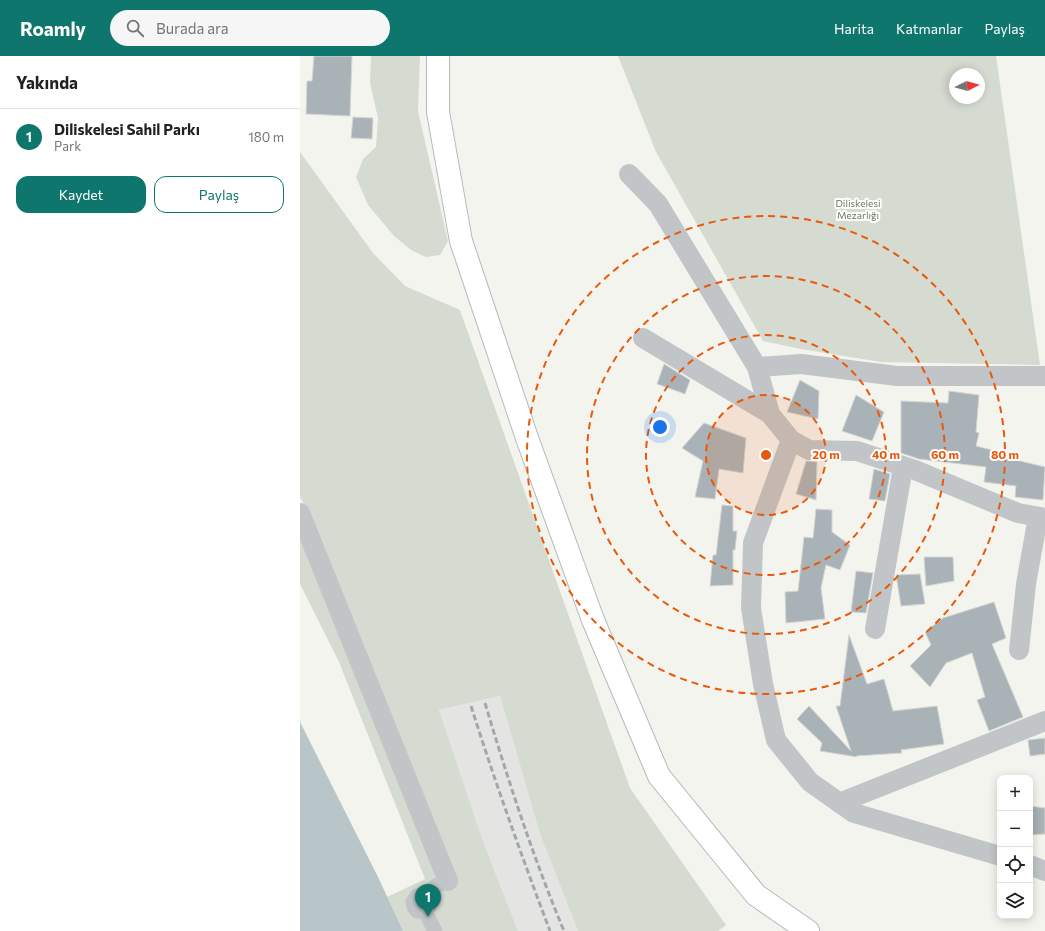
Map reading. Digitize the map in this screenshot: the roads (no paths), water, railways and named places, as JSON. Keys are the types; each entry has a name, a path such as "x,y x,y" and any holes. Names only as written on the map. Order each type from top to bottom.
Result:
{"main road":[{"path":"438,56 438,112 461,241 526,438 591,612 659,776 756,895 808,931"}],"street":[{"path":"629,174 658,204 757,367 770,414"},
{"path":"643,338 770,414 791,440 809,450 856,451 915,470 1018,513 1042,518 1026,584 1019,650"},
{"path":"757,367 801,364 897,376 1045,376"},
{"path":"791,440 753,543 751,608 763,684 776,740 810,782 854,813 997,855"},
{"path":"875,629 903,467"},
{"path":"300,513 448,881 431,891 426,905 435,931"},
{"path":"839,803 1045,721"},
{"path":"1033,866 1045,871"}],"railway":[{"path":"485,703 522,818 564,931"},
{"path":"471,706 509,819 550,931"}],"place":[{"name":"Diliskelesi Sahil Parkı","path":"428,917"}],"park label":[{"name":"Diliskelesi Mezarlığı","path":"858,208"}]}
